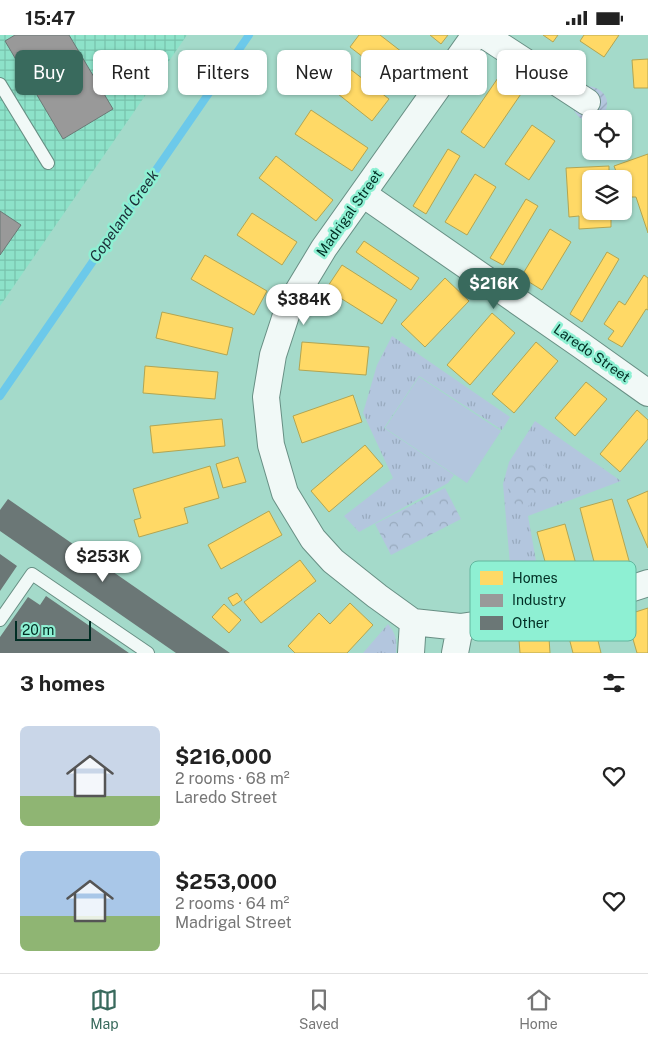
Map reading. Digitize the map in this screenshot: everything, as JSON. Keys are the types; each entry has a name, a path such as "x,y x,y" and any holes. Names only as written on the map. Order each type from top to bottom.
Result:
{"street":[{"name":"Madrigal Street","path":"413,622 333,561 313,539 285,493 271,445 266,397 273,355 289,306 324,248 475,35"},
{"path":"484,35 587,102"},
{"name":"Laredo Street","path":"363,194 648,393"},
{"path":"636,587 648,583"},
{"path":"411,653 413,622 460,627 470,626"},
{"path":"455,653 460,627"}],"lane":[{"path":"0,84 48,163"},
{"path":"0,620 32,573 148,653"}],"shaded area":[{"path":"0,35 187,35 168,63 168,50 93,50 93,95 146,95 0,306"}],"green space":[{"path":"586,86 600,90 606,98 607,104 605,110 582,110 582,118 572,107 578,95 586,95"},
{"path":"392,336 510,417 502,430 419,376 384,428 454,475 448,483 359,532 344,516 393,478 363,413 377,365"},
{"path":"419,377 501,431 467,483 385,428"},
{"path":"535,421 621,481 528,516 536,561 510,561 503,484 509,462"},
{"path":"534,457 555,476 523,512 509,498 508,486"},
{"path":"445,488 461,519 391,555 375,524"},
{"path":"388,624 395,637 396,653 363,653"}],"building: Homes":[{"path":"359,35 380,35 399,50 361,50 361,55 350,47"},
{"path":"430,35 448,35 441,44"},
{"path":"543,35 558,35 553,42"},
{"path":"584,35 619,35 604,57 580,41"},
{"path":"648,59 648,88 634,88 632,60"},
{"path":"351,70 361,77 361,95 384,95 389,99 372,121 339,95 351,95"},
{"path":"497,79 497,95 520,95 484,148 461,132"},
{"path":"311,110 368,148 352,171 295,134"},
{"path":"532,125 555,141 529,180 505,164"},
{"path":"448,149 460,156 426,214 413,206"},
{"path":"648,154 648,233 636,197 632,197 632,170 616,170 614,166"},
{"path":"276,156 333,200 316,221 259,178"},
{"path":"609,166 609,170 582,170 582,220 611,220 611,227 579,229 579,216 569,217 566,168"},
{"path":"475,174 496,187 467,235 445,222"},
{"path":"526,199 538,206 503,265 490,258"},
{"path":"252,213 297,242 282,265 237,235"},
{"path":"550,229 571,242 542,290 521,277"},
{"path":"364,241 419,278 411,290 356,252"},
{"path":"607,252 619,259 582,322 570,314"},
{"path":"205,255 267,291 254,315 191,279"},
{"path":"342,265 397,300 382,324 326,289"},
{"path":"644,275 648,278 648,310 646,309 622,347 608,339 614,331 604,324 619,301 625,305"},
{"path":"445,278 469,301 425,347 401,324"},
{"path":"162,312 233,328 227,355 156,338"},
{"path":"492,313 515,333 470,385 447,365"},
{"path":"302,342 369,347 366,375 299,370"},
{"path":"536,342 558,361 514,413 492,394"},
{"path":"145,366 218,372 215,399 143,393"},
{"path":"586,382 607,399 575,436 555,418"},
{"path":"353,395 362,422 302,443 293,416"},
{"path":"637,410 648,420 648,439 620,472 600,454"},
{"path":"222,419 225,446 153,453 150,426"},
{"path":"365,445 383,466 329,512 311,491"},
{"path":"238,457 246,482 223,488 216,464"},
{"path":"210,466 219,498 184,508 188,523 139,537 134,520 141,518 133,489"},
{"path":"648,491 648,548 627,500"},
{"path":"612,499 629,561 594,561 580,508"},
{"path":"269,511 282,535 221,569 208,545"},
{"path":"565,524 575,561 545,561 537,532"},
{"path":"300,560 316,581 261,623 244,602"},
{"path":"237,593 242,600 233,606 228,598"},
{"path":"350,603 373,625 347,653 295,653 288,646 319,613 330,624"},
{"path":"224,604 241,620 229,633 212,617"},
{"path":"648,608 648,653 637,653 634,641 636,641 636,612"},
{"path":"519,641 549,641 550,653 520,653"},
{"path":"570,641 598,641 601,653 573,653"}],"building: Industry":[{"path":"15,35 69,35 78,50 15,50 15,58 5,41"},
{"path":"83,59 93,75 93,95 105,95 113,109 63,139 37,95 83,95"},
{"path":"0,211 21,225 0,255"}],"building: Other":[{"path":"8,499 230,653 176,653 0,531 0,510"},
{"path":"0,554 17,566 0,591"},
{"path":"46,596 129,653 0,653 0,637 28,597 40,605"}],"waterway":[{"name":"Copeland Creek","path":"0,396 249,35"}]}
